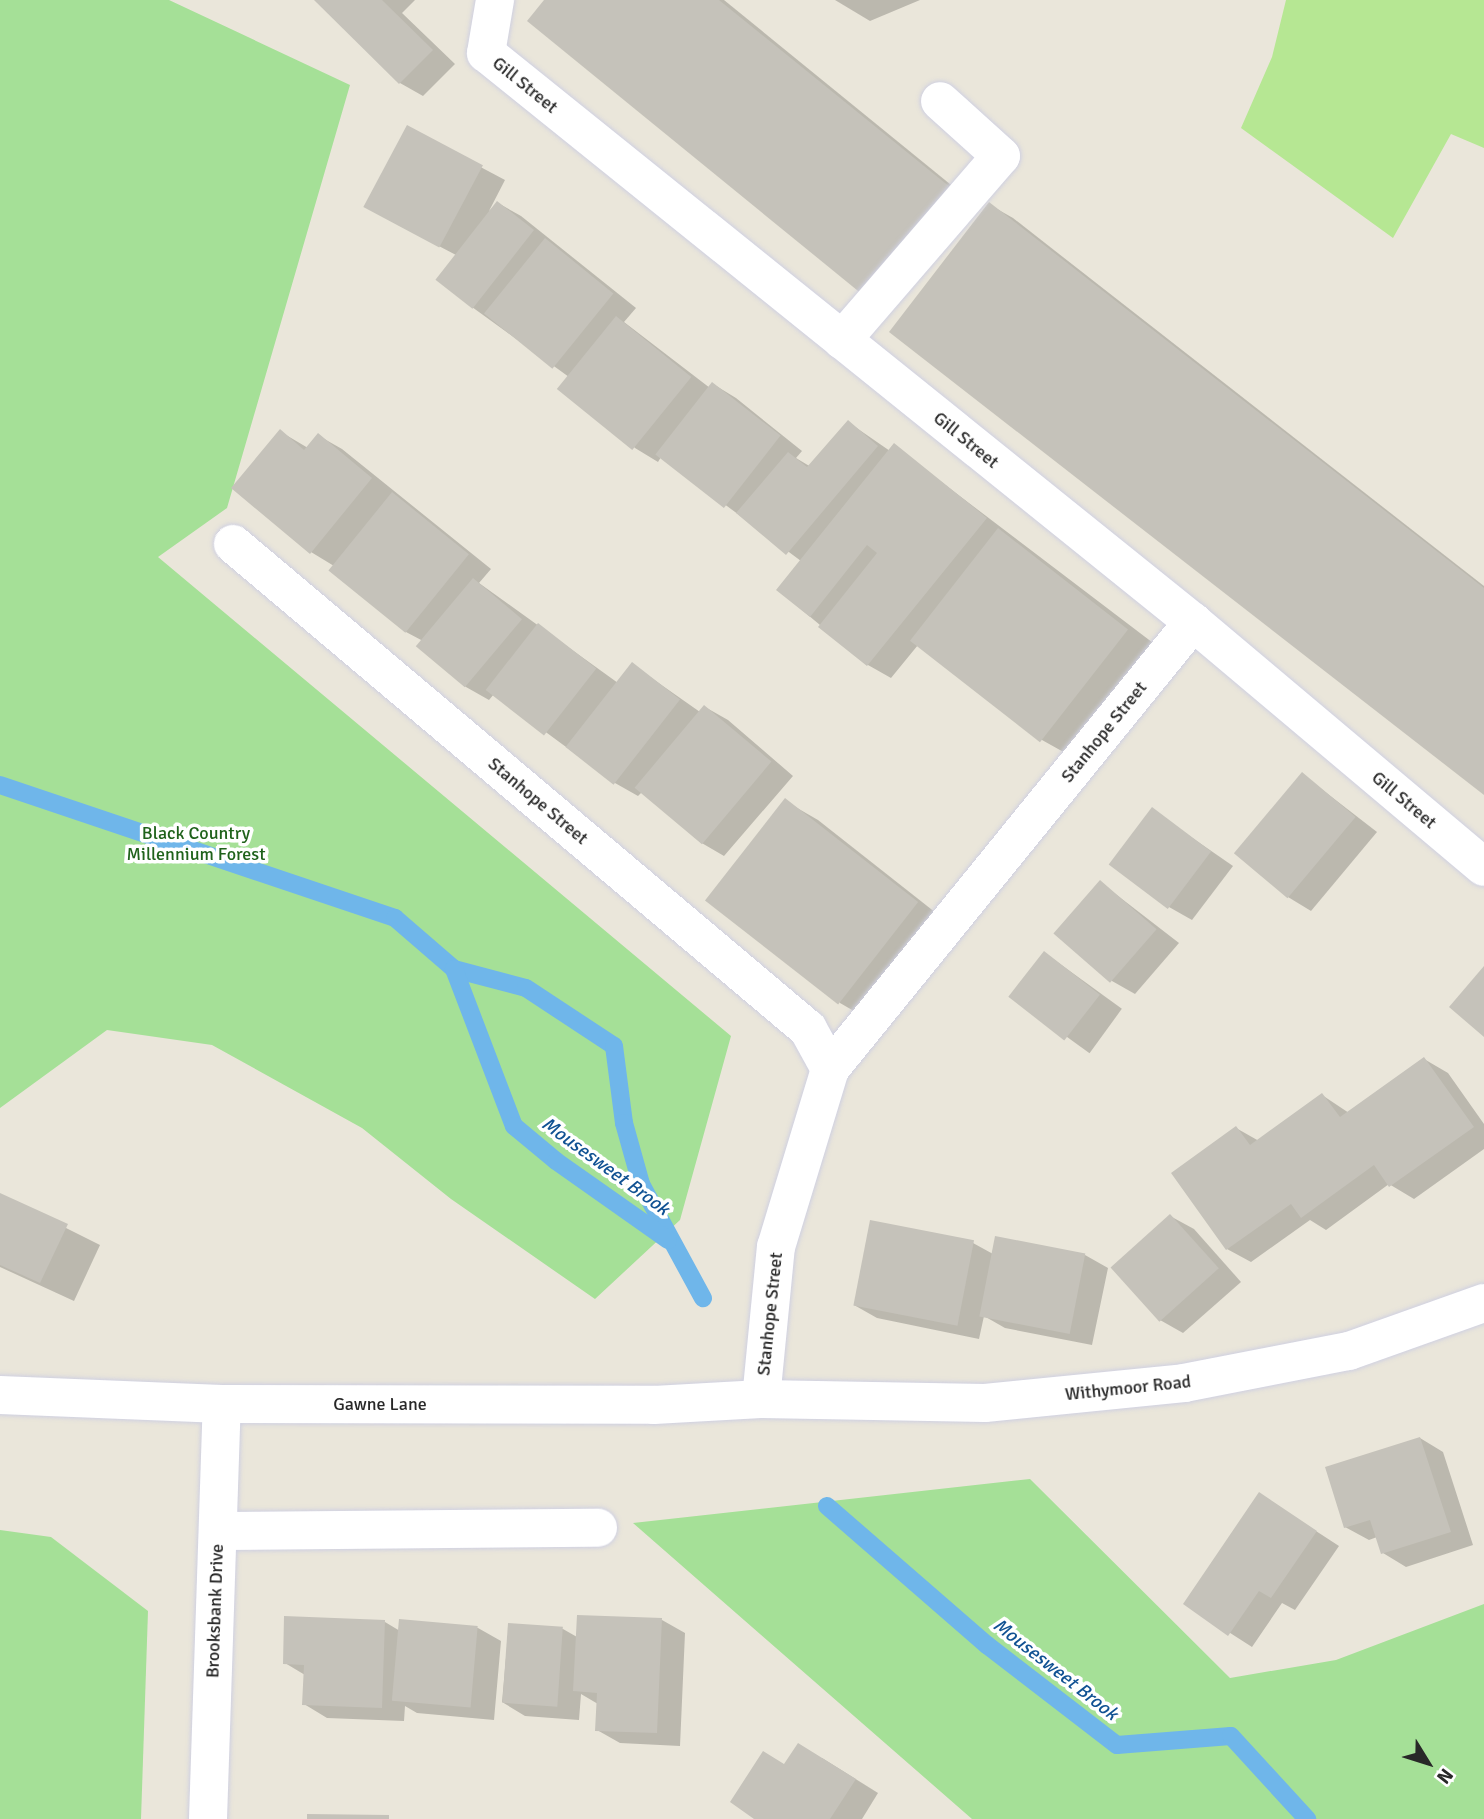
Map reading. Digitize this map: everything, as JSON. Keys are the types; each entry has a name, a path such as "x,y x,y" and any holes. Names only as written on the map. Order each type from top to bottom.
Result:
{"street":[{"name":"Gill Street","path":"495,0 486,53 1193,622 1484,867"},
{"path":"842,340 1001,156 940,101"},
{"name":"Stanhope Street","path":"233,544 808,1029 830,1069"},
{"name":"Stanhope Street","path":"761,1399 776,1247 830,1069 1193,622"},
{"name":"Withymoor Road","path":"761,1399 985,1403 1184,1383 1349,1351 1484,1303"},
{"name":"Gawne Lane","path":"0,1395 222,1404 654,1405 761,1399"},
{"name":"Brooksbank Drive","path":"208,1819 222,1404"},
{"path":"218,1531 598,1528"}],"green space":[{"name":"Black Country Millennium Forest","path":"0,0 169,0 350,85 227,508 158,557 731,1036 680,1220 595,1299 451,1199 362,1128 212,1045 107,1030 0,1108"},
{"path":"1286,0 1484,0 1484,148 1451,134 1393,238 1241,128 1272,57"},
{"path":"1030,1479 1230,1678 1336,1660 1484,1604 1484,1819 972,1819 633,1523"},
{"path":"0,1530 51,1537 148,1611 141,1819 0,1819"}],"building":[{"path":"314,0 382,0 433,50 399,84"},
{"path":"544,0 719,0 950,187 863,295 527,21"},
{"path":"407,125 483,165 439,247 363,207"},
{"path":"497,201 534,230 472,309 435,280"},
{"path":"989,202 1484,588 1484,795 889,332"},
{"path":"545,238 613,293 552,369 484,313"},
{"path":"616,316 691,377 632,450 557,389"},
{"path":"712,382 781,436 724,508 655,454"},
{"path":"848,420 878,446 786,555 736,513 788,452 807,467"},
{"path":"280,429 304,450 318,433 372,478 310,554 231,488"},
{"path":"894,443 987,518 867,666 818,627 877,553 867,545 810,617 776,590"},
{"path":"392,492 469,554 405,633 328,570"},
{"path":"998,528 1128,630 1040,742 910,641"},
{"path":"473,578 522,619 465,687 416,646"},
{"path":"538,623 596,669 544,736 486,690"},
{"path":"632,662 680,700 614,785 566,747"},
{"path":"704,705 771,762 702,844 635,788"},
{"path":"1302,772 1356,817 1287,898 1234,853"},
{"path":"785,798 918,902 838,1004 705,900"},
{"path":"1152,807 1211,852 1168,909 1109,865"},
{"path":"1100,880 1157,929 1110,983 1053,934"},
{"path":"1044,951 1100,995 1064,1040 1008,997"},
{"path":"1484,966 1484,1037 1449,1007"},
{"path":"1424,1057 1474,1127 1389,1187 1374,1165 1301,1218 1291,1204 1226,1250 1171,1173 1236,1126 1250,1145 1322,1093 1340,1117"},
{"path":"0,1193 68,1224 40,1283 0,1265"},
{"path":"1170,1214 1219,1268 1159,1322 1111,1268"},
{"path":"870,1220 974,1240 957,1326 853,1305"},
{"path":"995,1236 1085,1254 1070,1334 979,1316"},
{"path":"1420,1437 1451,1532 1381,1554 1370,1520 1344,1528 1325,1467"},
{"path":"1259,1492 1317,1531 1271,1598 1259,1591 1228,1636 1183,1604"},
{"path":"577,1615 662,1618 657,1733 595,1731 597,1693 573,1691"},
{"path":"284,1616 385,1620 382,1708 302,1705 304,1665 283,1664"},
{"path":"399,1619 478,1626 471,1708 392,1701"},
{"path":"508,1623 563,1627 557,1707 502,1703"},
{"path":"798,1743 856,1779 830,1819 754,1819 730,1802 763,1751 784,1764"},
{"path":"307,1814 389,1815 389,1819 307,1819"}],"waterway":[{"name":"Mousesweet Brook","path":"0,785 395,918 454,969 526,988 614,1046 624,1123 641,1184 703,1298"},
{"name":"Mousesweet Brook","path":"454,969 514,1126 556,1161 668,1240"},
{"name":"Mousesweet Brook","path":"827,1506 987,1645 1117,1745 1231,1736 1307,1819"}]}
